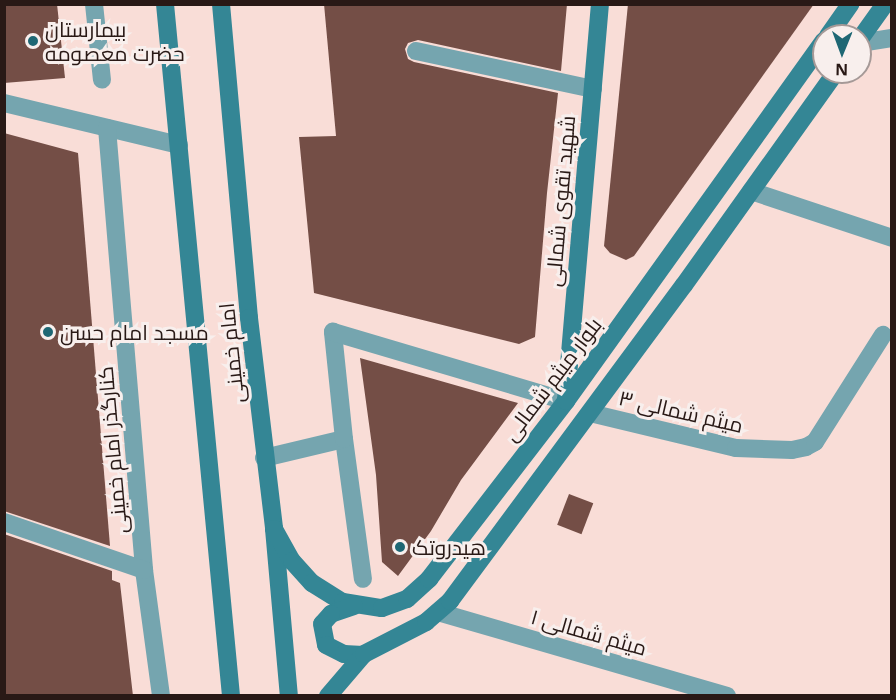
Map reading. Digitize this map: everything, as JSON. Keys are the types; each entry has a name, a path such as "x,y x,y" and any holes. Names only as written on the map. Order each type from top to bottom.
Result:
{"main road":[{"name":"امام خمینی","path":"165,4 231,696"},
{"name":"امام خمینی","path":"221,4 289,696"},
{"name":"شهید تقوی شمالی","path":"566,401 600,4"},
{"path":"836,24 850,4"},
{"path":"871,24 885,4"},
{"name":"بلوار میثم شمالی","path":"274,529 292,561 312,583 354,606 382,608 406,599 429,579 566,401 812,58"},
{"path":"328,696 363,655 426,622 450,601 590,413 827,84"},
{"path":"354,606 331,614 322,624 326,645 344,654 363,655"}],"street":[{"path":"94,4 102,80"},
{"path":"872,40 891,38"},
{"path":"416,51 593,88"},
{"path":"4,103 179,145"},
{"name":"کنارگذر امام خمینی","path":"107,128 144,570 161,696"},
{"path":"751,191 891,238"},
{"path":"363,579 344,439 333,332 566,401"},
{"name":"میثم شمالی ۳","path":"590,413 736,448 792,450 806,447 815,442 883,335"},
{"path":"264,458 344,439"},
{"path":"4,522 144,570"},
{"name":"میثم شمالی ۱","path":"438,612 727,696"}],"building":[{"name":"بیمارستان حضرت معصومه","path":"4,4 57,4 65,78 4,83"},
{"path":"324,4 567,4 561,71 418,40 408,43 405,49 408,59 414,62 558,93 535,337 519,344 314,293 299,137 336,136"},
{"path":"628,4 814,4 634,256 626,260 610,253 604,246"},
{"name":"مسجد امام حسن","path":"4,133 78,153 110,546 4,511"},
{"path":"360,358 518,403 461,480 431,531 398,576 382,562 376,475"},
{"path":"569,494 593,503 581,534 557,525"},
{"path":"4,534 112,571 112,580 120,583 133,696 4,696"}],"place":[{"name":"بیمارستان حضرت معصومه","path":"33,41"},
{"name":"مسجد امام حسن","path":"48,332"},
{"name":"هیدروتک","path":"400,547"}]}
